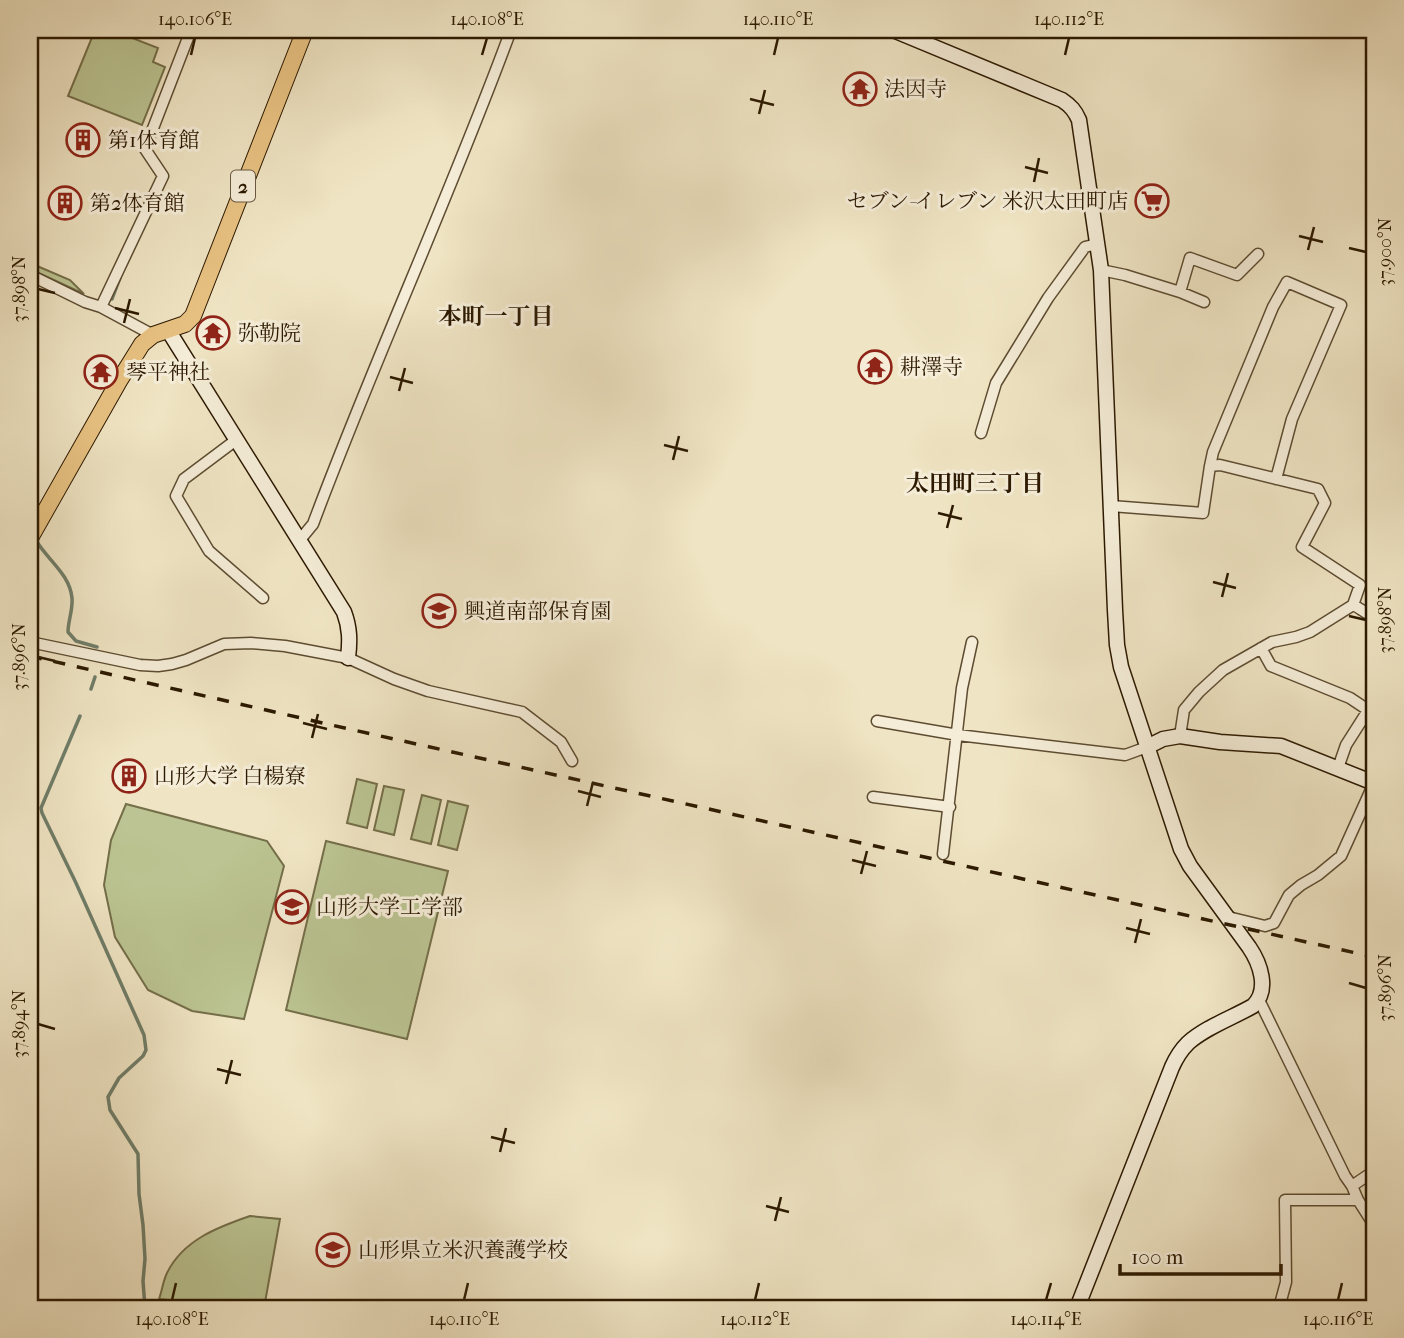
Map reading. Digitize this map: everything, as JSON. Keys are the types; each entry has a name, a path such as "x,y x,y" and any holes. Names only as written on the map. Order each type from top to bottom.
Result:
{"main road":[{"name":"2","path":"32,527 135,353 142,344 160,332 185,324 193,316 305,30"}],"street":[{"path":"101,307 163,176 145,149 191,30"},
{"path":"893,30 917,35 1062,100 1075,111 1079,120 1101,270 1117,645 1125,684 1181,849 1190,866 1256,958 1261,971 1262,990 1259,1000 1253,1006 1199,1035 1179,1053 1168,1074 1077,1308"},
{"path":"299,541 313,524 363,394 446,194 507,31"},
{"path":"981,433 996,383 1048,298 1086,247 1097,244"},
{"path":"1180,292 1190,258 1237,275 1258,254"},
{"path":"1101,270 1125,275 1205,302"},
{"path":"30,275 85,302 160,332 236,440 344,612 350,638 348,657"},
{"path":"1111,506 1203,513 1213,452 1273,307 1287,282 1341,305 1292,419 1276,479"},
{"path":"236,440 184,479 176,496 209,551 263,598"},
{"path":"1180,736 1184,710 1223,670 1272,642 1310,632 1353,605 1360,584 1302,547 1325,503 1318,489 1210,466"},
{"path":"1353,605 1374,616"},
{"path":"30,642 140,665 158,666 186,660 224,644 238,643 285,646 348,657 394,679 428,691 522,712 561,742 572,761"},
{"path":"943,854 962,688 972,642"},
{"path":"1261,648 1271,666 1371,706 1346,745 1338,768"},
{"path":"877,721 958,735 1125,755 1163,739 1180,736 1281,746 1374,783 1341,856 1289,895 1274,923 1265,926 1228,917"},
{"path":"873,797 950,807"},
{"path":"1259,1000 1345,1176 1374,1225"},
{"path":"1353,1186 1374,1171"},
{"path":"1279,1308 1286,1282 1285,1200 1358,1200"}],"green space":[{"path":"95,30 112,30 158,48 153,62 165,67 142,125 68,96"},
{"path":"30,263 70,280 84,294 30,269"},
{"path":"357,779 377,784 367,828 347,823"},
{"path":"384,786 404,790 394,835 374,830"},
{"path":"422,795 441,800 431,844 411,839"},
{"path":"448,801 468,806 457,850 438,845"},
{"path":"126,804 267,841 284,866 244,1019 192,1011 148,990 115,937 104,885 111,840"},
{"path":"326,841 448,871 407,1039 286,1010"},
{"path":"250,1216 280,1219 264,1308 236,1308 159,1299 164,1279 182,1252 202,1236"}],"waterway":[{"path":"112,299 120,278"},
{"path":"37,542 63,575 70,590 72,602 68,632 76,641 97,647"},
{"path":"91,689 95,677"},
{"path":"80,716 41,808 144,1035 146,1050 143,1056 119,1078 108,1097 110,1110 138,1154 145,1259 145,1308"}],"railway":[{"path":"30,656 1374,957"}],"place":[{"name":"法因寺","path":"860,89"},
{"name":"第1体育館","path":"83,140"},
{"name":"セブン-イレブン 米沢太田町店","path":"1152,201"},
{"name":"第2体育館","path":"65,203"},
{"name":"弥勒院","path":"213,333"},
{"name":"耕澤寺","path":"875,367"},
{"name":"琴平神社","path":"101,372"},
{"name":"興道南部保育園","path":"439,611"},
{"name":"山形大学 白楊寮","path":"129,776"},
{"name":"山形大学工学部","path":"292,907"},
{"name":"山形県立米沢養護学校","path":"333,1250"}],"district":[{"name":"本町一丁目","path":"496,316"},
{"name":"太田町三丁目","path":"975,483"}]}
